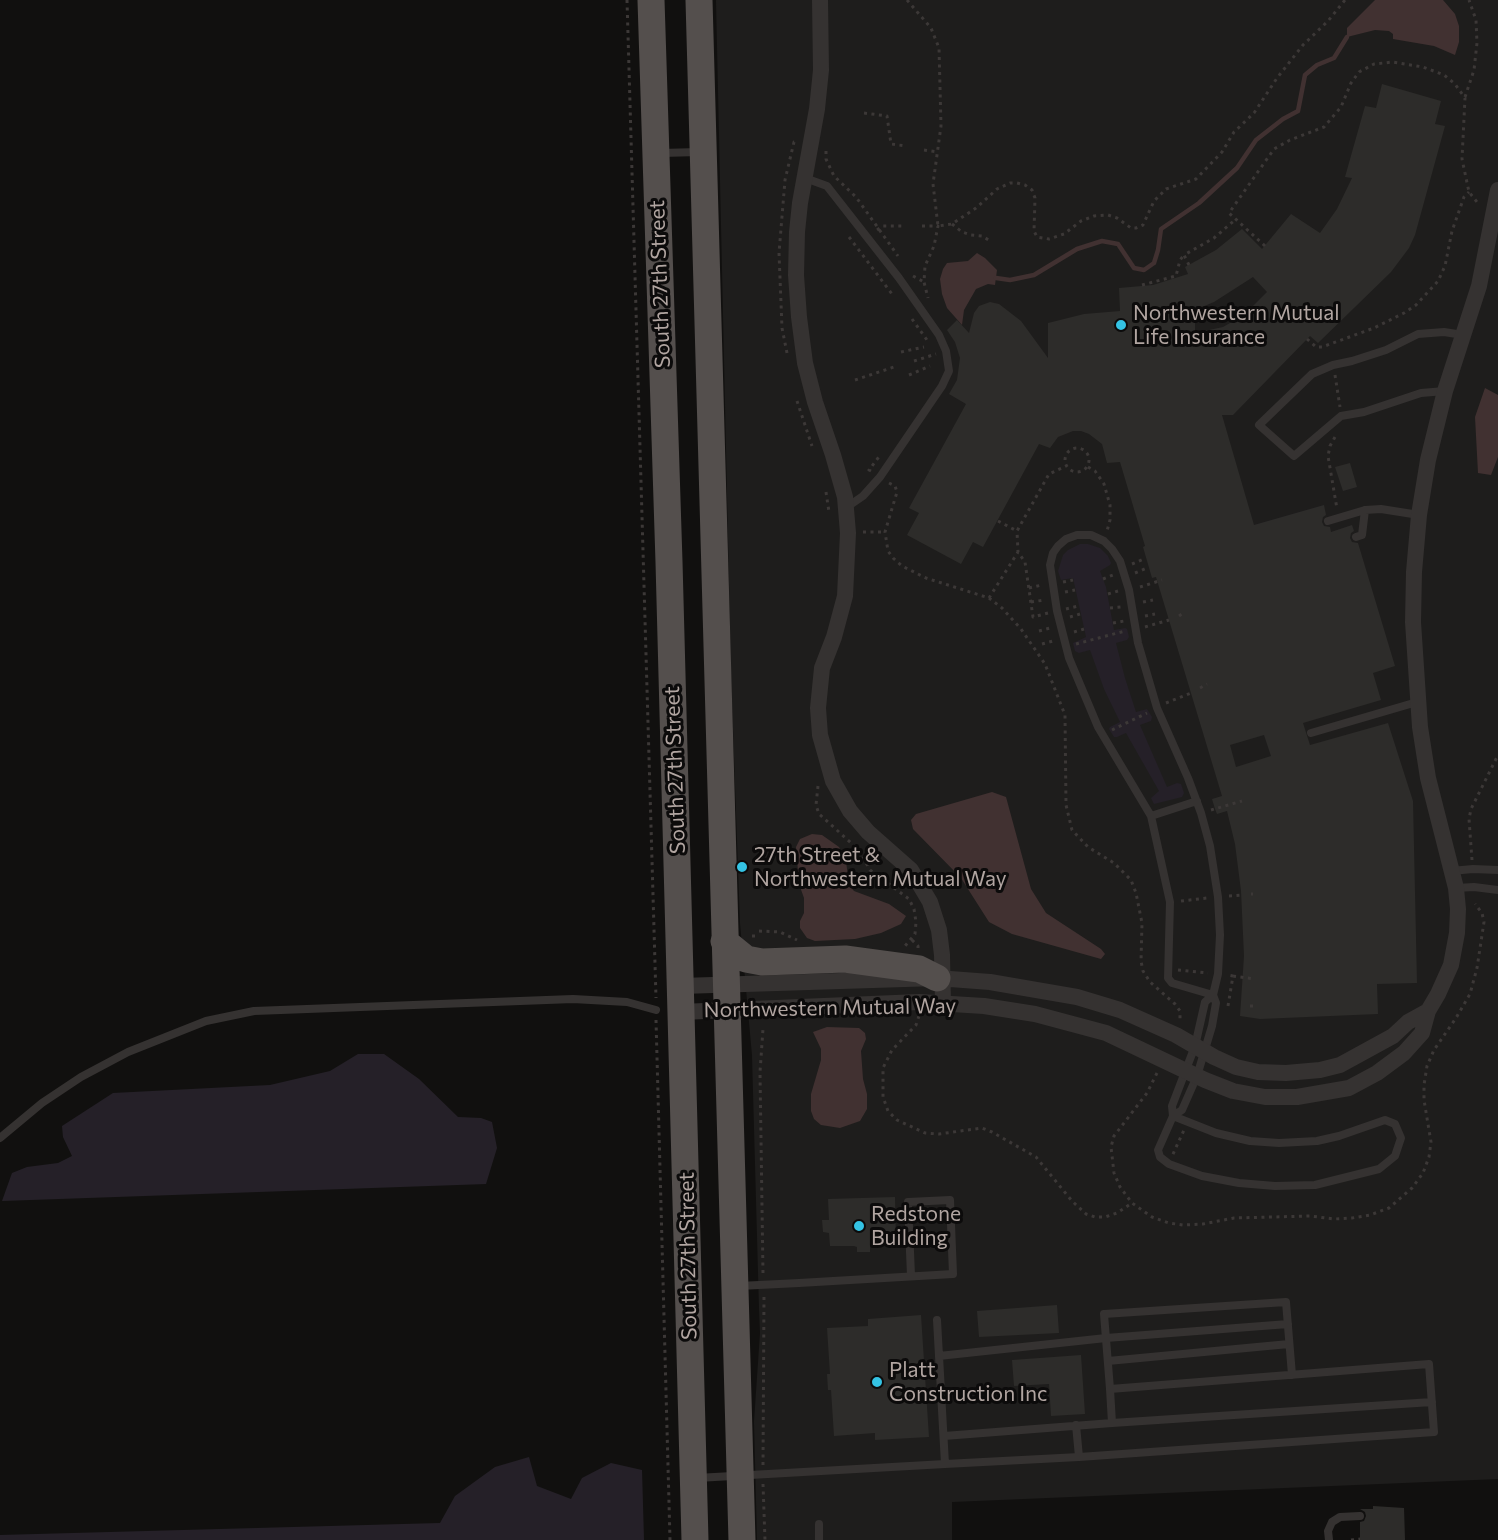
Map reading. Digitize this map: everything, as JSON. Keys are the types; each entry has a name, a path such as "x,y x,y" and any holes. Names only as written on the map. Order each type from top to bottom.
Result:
{"main road":[{"name":"South 27th Street","path":"651,0 673,1003 695,1540"},
{"name":"South 27th Street","path":"699,0 725,998 736,1286 742,1540"},
{"path":"724,941 746,959 762,962 845,959 919,969 941,986"}],"street":[{"path":"820,0 821,70 817,109 796,232 798,317 805,363 815,402 847,507 848,561 845,596 834,637 822,668 818,708 819,735 833,781 850,811 868,832 910,870 930,902 939,930 941,986"},
{"name":"Northwestern Mutual Way","path":"673,1003 941,986 1004,1009 1070,1022 1106,1033 1233,1091 1265,1097 1297,1098 1349,1088 1377,1073 1404,1053 1422,1033 1428,1011 1451,965 1457,933 1456,888 1428,778 1417,702 1413,622 1414,572 1419,515 1428,460 1445,391 1479,286 1491,195"},
{"name":"Northwestern Mutual Way","path":"673,1003 990,982 1077,997 1120,1010 1176,1035 1236,1066 1258,1072 1286,1073 1320,1070 1340,1065 1369,1051 1393,1036 1408,1022 1428,1011"}],"lane":[{"path":"656,153 702,152"},
{"path":"805,178 827,186 899,278 939,335 946,351 949,371 942,386 880,477 863,496 847,507"},
{"path":"1445,391 1421,393 1364,412 1341,416 1294,456 1259,425 1312,374 1333,365 1386,350 1418,334 1444,332 1463,335"},
{"path":"1328,521 1365,510 1381,509 1419,515"},
{"path":"1356,537 1362,535 1365,510"},
{"path":"1173,1116 1216,1133 1250,1141 1279,1143 1317,1141 1385,1120 1395,1124 1401,1138 1395,1156 1379,1169 1315,1185 1239,1184 1202,1176 1169,1164 1160,1157 1158,1150 1173,1116 1172,1106 1192,1073 1216,1004 1213,995 1218,974 1220,936 1218,897 1210,846 1197,801 1157,708 1138,643 1129,590 1120,561 1104,541 1091,535 1077,535 1066,539 1053,553 1050,565 1066,646 1102,734 1151,816 1170,902 1167,978 1172,983 1213,995"},
{"path":"1311,733 1417,702"},
{"path":"1151,816 1197,801"},
{"path":"1451,871 1498,870"},
{"path":"1456,888 1474,887 1498,890"},
{"path":"0,1138 42,1103 81,1077 128,1052 206,1021 254,1011 573,999 673,1003"},
{"path":"736,1286 953,1274 950,1200 908,1202 911,1276"},
{"path":"1112,1422 1104,1314 1286,1302 1292,1375"},
{"path":"937,1320 945,1464"},
{"path":"939,1356 1106,1338 1288,1324"},
{"path":"1108,1360 1289,1344"},
{"path":"693,1478 1079,1457 1434,1432 1429,1364 1110,1389"},
{"path":"944,1436 1112,1422 1432,1402"},
{"path":"1076,1425 1079,1457"},
{"path":"1329,1540 1328,1531 1332,1522 1340,1517 1360,1516"},
{"path":"819,1524 819,1540"}],"path":[{"path":"627,0 673,1003 670,1540"},
{"path":"907,0 931,28 939,48 942,90 941,126 933,184 938,226 934,246 925,266 924,282 929,303"},
{"path":"922,226 952,224 976,208 997,189 1010,183 1025,185 1032,190 1035,198 1034,231 1037,237 1042,239 1064,234 1081,221 1094,216 1108,215 1117,218 1131,228 1143,225 1154,201 1166,189 1196,179 1222,152 1234,132 1254,112 1303,45 1328,21 1345,0"},
{"path":"1469,0 1476,20 1477,43 1474,70 1464,98 1462,159 1469,192 1477,202 1491,195"},
{"path":"1264,246 1229,213 1274,149 1324,127 1341,107 1351,83 1359,72 1374,64 1392,62 1423,67 1444,75 1455,84 1464,98"},
{"path":"864,113 887,116 891,144 906,146"},
{"path":"787,357 779,285 780,226 785,180 794,142 801,143"},
{"path":"826,148 826,159 834,176 856,197 898,256"},
{"path":"924,150 938,152"},
{"path":"1307,339 1316,347 1322,347 1374,328 1404,314 1416,304 1442,274 1452,231 1464,197 1469,192"},
{"path":"1142,285 1172,279 1176,276 1180,260 1184,255 1214,238 1236,219"},
{"path":"952,224 962,232 971,236 982,236 992,242"},
{"path":"873,233 883,226 905,226"},
{"path":"849,237 892,294"},
{"path":"1184,255 1189,266"},
{"path":"913,276 924,282"},
{"path":"902,352 924,347"},
{"path":"914,361 937,354"},
{"path":"855,380 897,366"},
{"path":"909,375 930,366"},
{"path":"796,395 815,454"},
{"path":"1077,448 1085,451 1088,454 1088,467 1082,472 1074,472 1064,462 1066,453 1077,448"},
{"path":"1033,616 1025,562 1018,552 1017,531 1049,474 1066,466"},
{"path":"1088,467 1095,471 1104,484 1110,505 1110,520 1104,541"},
{"path":"887,482 895,486 897,492 885,532 888,551 902,566 926,578 989,598 1002,608 1021,629 1045,664 1065,715 1068,821 1072,830 1088,847 1114,863 1131,880 1142,922 1143,971 1150,982 1176,1004 1180,1011 1180,1027"},
{"path":"826,491 831,521"},
{"path":"998,521 1017,531"},
{"path":"859,532 885,532"},
{"path":"989,598 1018,552"},
{"path":"1151,584 1162,580"},
{"path":"1179,616 1185,612"},
{"path":"1145,627 1169,620"},
{"path":"1066,646 1127,631"},
{"path":"1200,688 1207,684"},
{"path":"1166,704 1191,693"},
{"path":"1102,734 1148,712"},
{"path":"1472,860 1471,809 1498,754"},
{"path":"820,782 816,805 819,814 859,850 870,870 909,899 914,909 915,934 906,946 897,948"},
{"path":"1215,809 1242,801"},
{"path":"1229,896 1242,895"},
{"path":"1170,902 1209,898"},
{"path":"759,931 780,932 801,943"},
{"path":"1168,969 1209,973"},
{"path":"1233,975 1255,978"},
{"path":"1250,1006 1256,1006"},
{"path":"919,1015 916,1024 892,1050 883,1068 883,1097 888,1111 897,1120 925,1133 939,1134 982,1128 992,1132 1036,1157 1072,1201 1086,1214 1106,1217 1132,1203"},
{"path":"1351,1540 1360,1539"}],"shaded area":[{"name":"Northwestern Mutual Life Insurance","path":"716,0 1498,0 1498,1479 952,1502 952,1540 757,1540 754,1422 760,1333 752,1055 740,923 731,673"},
{"path":"1375,0 1443,0 1455,14 1459,26 1459,42 1455,55 1434,46 1393,39 1393,34 1389,31 1375,30 1347,37 1347,28"},
{"path":"977,253 997,270 995,285 988,284 976,289 964,310 962,325 947,308 940,279 947,263 968,261"},
{"path":"1485,388 1498,395 1498,457 1491,475 1478,473 1475,417"},
{"path":"1080,544 1100,548 1111,563 1100,571 1106,587 1114,630 1125,628 1129,637 1127,640 1116,643 1125,678 1136,712 1147,709 1152,717 1151,721 1140,725 1167,787 1177,783 1181,784 1184,793 1182,797 1154,804 1151,798 1159,791 1126,733 1114,737 1109,729 1120,722 1104,689 1090,650 1079,653 1075,651 1073,643 1086,637 1073,578 1061,580 1058,571 1063,555"},
{"path":"992,792 1006,797 1031,889 1046,913 1101,949 1105,954 1101,959 1012,934 989,922 961,878 913,829 911,820 916,814"},
{"path":"812,834 822,835 839,847 846,861 849,885 854,891 889,904 906,916 901,924 881,933 855,939 815,941 807,938 800,928 800,921 804,913 804,898 799,884 796,847 800,839"},
{"path":"827,1027 859,1028 865,1033 866,1039 861,1051 867,1109 860,1121 840,1128 821,1125 814,1119 811,1111 811,1094 821,1060 821,1049 813,1032"},
{"path":"358,1054 384,1054 419,1079 458,1117 481,1118 492,1122 497,1148 486,1184 2,1201 12,1173 27,1167 58,1163 72,1156 63,1137 62,1126 113,1093 270,1085 330,1071"},
{"path":"529,1457 537,1486 571,1499 582,1478 611,1463 642,1470 644,1540 0,1540 0,1535 440,1523 455,1496 495,1467"}],"building":[{"path":"1382,84 1441,101 1435,124 1445,126 1415,235 1409,248 1391,272 1318,343 1310,336 1233,415 1222,415 1254,525 1324,505 1326,515 1322,522 1324,526 1330,527 1331,532 1352,525 1354,531 1350,538 1352,542 1358,543 1395,666 1373,673 1381,700 1303,723 1310,745 1388,723 1413,801 1417,983 1377,984 1378,1014 1260,1019 1240,1016 1244,956 1241,891 1235,844 1227,811 1217,814 1215,809 1212,799 1222,796 1156,577 1152,578 1120,462 1107,463 1102,444 1081,431 1073,431 1058,437 1050,448 1039,444 983,547 973,542 961,564 907,535 919,513 909,508 966,404 949,394 957,380 960,358 955,342 947,330 957,320 969,333 974,313 979,306 990,302 999,304 1021,321 1048,358 1048,323 1084,314 1120,311 1119,288 1153,285 1188,274 1185,267 1216,250 1242,229 1262,249 1291,214 1320,233 1337,209 1352,178 1345,177 1365,106 1376,108","holes":["1253,277 1267,292 1244,315 1223,327 1195,333 1195,310 1214,302","1264,735 1271,756 1236,767 1230,745"]},
{"path":"1350,463 1357,487 1343,491 1335,467"},
{"name":"Redstone Building","path":"895,1197 896,1244 872,1245 870,1252 857,1252 857,1247 854,1246 830,1246 829,1233 823,1232 822,1220 829,1220 828,1199"},
{"path":"1057,1305 1059,1333 979,1337 977,1311"},
{"name":"Platt Construction Inc","path":"921,1315 929,1437 875,1440 875,1433 834,1436 831,1390 828,1390 827,1374 830,1374 827,1328 868,1326 868,1319"},
{"path":"1081,1355 1085,1414 1051,1416 1049,1384 1014,1386 1012,1360"},
{"path":"1373,1506 1404,1508 1405,1540 1360,1540 1360,1522 1364,1521 1366,1516 1365,1512 1360,1509 1373,1509"}],"waterway":[{"path":"996,278 1010,280 1034,275 1077,249 1102,241 1118,244 1134,268 1144,270 1154,263 1161,229 1199,203 1237,168 1256,140 1283,119 1298,111 1305,75 1317,65 1334,58 1347,37"}],"place":[{"name":"Northwestern Mutual Life Insurance","path":"1121,325"},
{"name":"27th Street & Northwestern Mutual Way","path":"742,867"},
{"name":"Redstone Building","path":"859,1226"},
{"name":"Platt Construction Inc","path":"877,1382"}]}
